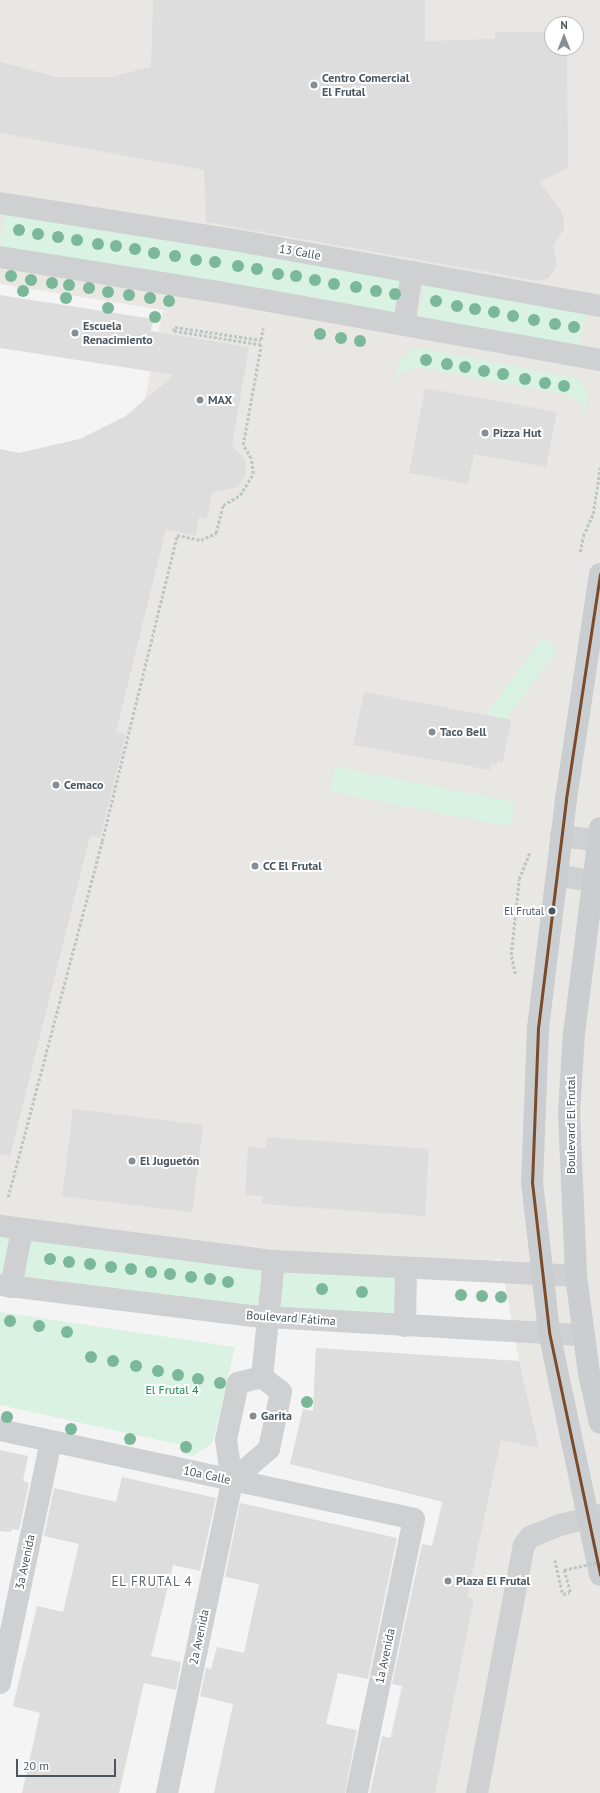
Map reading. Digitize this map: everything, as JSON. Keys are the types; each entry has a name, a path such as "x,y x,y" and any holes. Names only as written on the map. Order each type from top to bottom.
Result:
{"main road":[{"path":"600,574 598,606 562,836 538,1028 532,1182 549,1332 593,1517 600,1575"},
{"name":"Boulevard El Frutal","path":"600,837 597,883 574,1033 569,1113 576,1276 582,1335 600,1423"}],"street":[{"name":"13 Calle","path":"0,203 228,239 600,306"},
{"path":"0,257 219,292 600,360"},
{"path":"404,325 412,272"},
{"path":"562,836 600,837"},
{"path":"557,876 597,883"},
{"path":"0,1226 274,1261 406,1269 576,1276"},
{"path":"5,1286 22,1230"},
{"path":"262,1377 274,1261"},
{"path":"405,1326 406,1269"},
{"name":"Boulevard Fátima","path":"5,1286 268,1317 582,1335"},
{"path":"232,1481 226,1440 238,1383 262,1377"},
{"path":"232,1481 269,1449 281,1392 262,1377"},
{"name":"10a Calle","path":"0,1430 414,1519"},
{"name":"3a Avenida","path":"0,1683 51,1441"},
{"name":"2a Avenida","path":"167,1793 232,1481"},
{"path":"477,1793 524,1545 530,1537 593,1517"},
{"name":"1a Avenida","path":"357,1793 414,1519"}],"path":[{"path":"7,1198 102,841 177,535 202,540 216,533 222,505 240,495 253,474 251,458 243,444 261,346 174,330 174,327 261,340 264,328"},
{"path":"555,1560 563,1594 570,1592 564,1570 600,1562"}],"shaded area":[{"name":"CC El Frutal","path":"0,0 600,0 600,1793 378,1793 457,1432 314,1386 316,1348 519,1361 500,1258 481,1266 462,1269 115,1236 0,1217 0,449 19,453 80,439 126,416 145,399 163,310 0,284"}],"green space":[{"path":"6,206 405,272 398,322 0,248"},
{"path":"425,279 587,307 579,353 417,324"},
{"path":"421,348 579,379 588,392 585,419 581,404 568,395 418,367 403,372 394,384 401,358 413,349"},
{"path":"542,638 557,649 470,769 455,758"},
{"path":"335,767 515,802 510,826 330,792"},
{"path":"0,1226 406,1269 400,1327 0,1285"},
{"name":"El Frutal 4","path":"0,1312 235,1347 213,1443 193,1456 184,1454 181,1445 0,1405"}],"building":[{"path":"153,0 425,0 425,41 495,39 495,32 544,32 544,56 567,56 568,168 539,182 561,210 564,222 564,229 553,246 557,264 554,271 549,278 538,281 206,222 204,170 0,133 0,62 57,77 110,77 151,67"},
{"name":"Cemaco","path":"0,295 153,319 151,331 249,347 232,446 245,459 246,474 238,487 212,493 207,519 199,517 196,536 166,529 116,732 126,734 100,838 90,836 10,1156 0,1154 0,449 19,453 80,439 126,416 174,375 0,348"},
{"name":"Pizza Hut","path":"425,388 557,412 546,467 474,454 468,484 409,473"},
{"name":"Taco Bell","path":"364,692 511,720 503,762 497,761 497,765 491,764 490,770 353,745"},
{"name":"El Juguetón","path":"73,1109 203,1125 192,1212 62,1196"},
{"path":"267,1137 429,1149 425,1216 262,1204 263,1196 245,1195 248,1147 266,1148"},
{"name":"Plaza El Frutal","path":"316,1348 519,1361 539,1448 501,1440 467,1597 474,1599 435,1793 370,1793 382,1736 391,1738 403,1686 392,1684 422,1544 432,1546 443,1502 290,1464 303,1409 313,1411"},
{"path":"0,1450 28,1456 23,1481 29,1483 19,1530 12,1529 11,1532 0,1531"},
{"path":"122,1477 216,1498 200,1571 173,1565 151,1656 181,1662 176,1690 144,1683 119,1793 22,1793 40,1713 13,1706 37,1606 63,1612 79,1544 44,1536 54,1488 116,1502"},
{"path":"240,1503 397,1538 368,1679 338,1673 326,1724 357,1730 345,1793 214,1793 233,1704 200,1696 206,1668 211,1669 217,1647 244,1653 259,1584 225,1577"}],"transit line":[{"path":"600,574 566,800 538,1028 532,1182 549,1332 600,1575"}],"place":[{"name":"Centro Comercial El Frutal","path":"314,85"},
{"name":"Escuela Renacimiento","path":"75,333"},
{"name":"MAX","path":"200,400"},
{"name":"Pizza Hut","path":"485,433"},
{"name":"Taco Bell","path":"432,732"},
{"name":"Cemaco","path":"56,785"},
{"name":"CC El Frutal","path":"255,866"},
{"name":"El Frutal","path":"552,911"},
{"name":"El Juguetón","path":"132,1161"},
{"name":"Garita","path":"253,1416"},
{"name":"Plaza El Frutal","path":"448,1581"}],"district":[{"name":"EL FRUTAL 4","path":"152,1582"}]}
